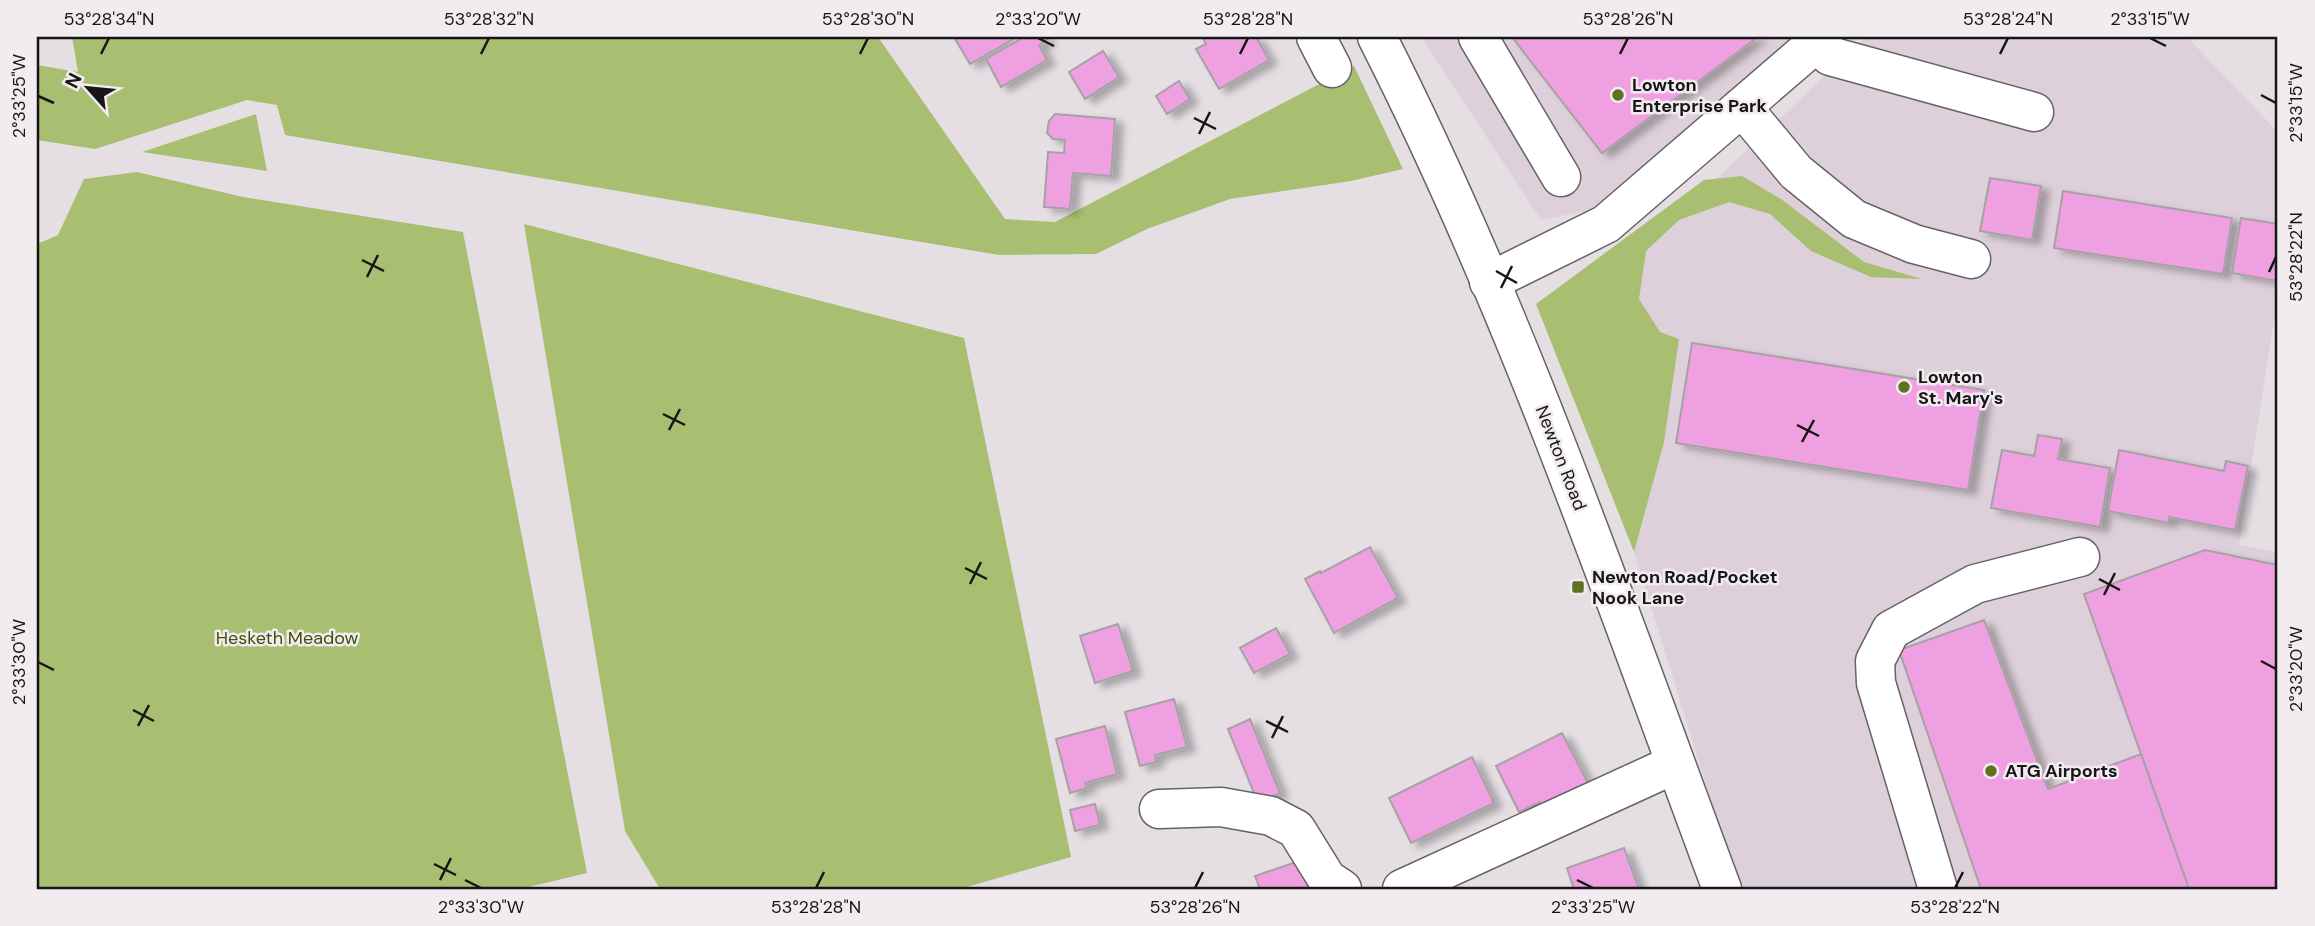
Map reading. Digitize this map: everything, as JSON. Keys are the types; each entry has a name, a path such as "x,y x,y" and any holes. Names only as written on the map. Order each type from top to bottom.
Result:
{"main road":[{"name":"Newton Road","path":"1377,37 1418,117 1567,471 1722,889"},
{"path":"1478,37 1561,177"},
{"path":"1489,282 1606,224 1821,39 1830,56 2034,112"},
{"path":"1742,107 1796,172 1854,219 1914,244 1971,259"},
{"path":"1938,889 1876,682 1875,661 1891,630 1975,584 2080,557"},
{"path":"1402,889 1675,764"},
{"path":"1159,809 1221,807 1271,816 1296,829 1327,879 1342,889"}],"shaded area":[{"path":"1421,37 1792,37 1596,209 1541,220"},
{"path":"1866,37 2187,37 2278,132 2278,294 2239,545 2278,552 2278,889 1738,889 1634,552 1623,267"}],"green space":[{"path":"72,37 878,37 1005,219 1055,222 1354,66 1403,169 1351,181 1230,199 1147,229 1096,254 999,255 285,135 277,105 247,100 95,149 37,140 37,65 78,72"},
{"path":"256,114 267,171 142,152"},
{"name":"Hesketh Meadow","path":"137,172 243,197 463,232 587,873 520,889 37,889 37,244 58,235 84,179"},
{"path":"1742,176 1781,199 1864,262 1922,279 1871,277 1811,251 1770,214 1729,202 1679,220 1646,251 1639,299 1660,332 1679,339 1664,442 1634,552 1536,304 1704,180"},
{"path":"524,224 964,338 1071,857 960,889 660,889 625,831"}],"building":[{"path":"954,37 1017,37 970,64"},
{"path":"1024,37 1047,37 1048,39 1039,45 1047,60 1001,87 986,59"},
{"path":"1202,37 1256,37 1269,60 1219,89 1196,49 1206,44"},
{"name":"Lowton Enterprise Park","path":"1512,37 1758,37 1602,153"},
{"path":"1103,51 1119,77 1085,99 1069,72"},
{"path":"1179,81 1190,99 1167,114 1156,96"},
{"path":"1055,114 1115,119 1111,176 1073,173 1070,209 1044,207 1048,152 1064,153 1065,140 1053,139 1047,133 1049,121"},
{"path":"1990,178 2041,186 2032,240 1980,231"},
{"path":"2063,191 2232,218 2223,274 2054,248"},
{"path":"2241,218 2278,224 2278,281 2232,273"},
{"path":"1692,343 1984,390 1968,490 1676,443"},
{"path":"2038,435 2062,439 2058,459 2110,468 2100,527 1991,508 2002,450 2034,456"},
{"path":"2119,450 2224,471 2226,461 2248,466 2235,530 2169,517 2169,523 2108,511"},
{"path":"1370,547 1398,598 1334,633 1305,579"},
{"path":"2205,550 2278,565 2278,889 2189,889 2084,594"},
{"name":"ATG Airports","path":"1984,620 2048,789 2141,754 2189,889 1981,889 1899,650"},
{"path":"1118,624 1133,671 1095,683 1080,636"},
{"path":"1276,628 1290,654 1254,673 1240,648"},
{"path":"1174,699 1187,747 1155,755 1156,762 1140,766 1125,712"},
{"path":"1250,719 1280,793 1258,803 1228,729"},
{"path":"1105,726 1117,774 1085,783 1087,788 1070,793 1056,739"},
{"path":"1562,733 1589,785 1543,808 1540,802 1519,812 1496,766"},
{"path":"1472,757 1494,803 1411,843 1389,798"},
{"path":"1095,804 1100,825 1075,831 1070,810"},
{"path":"1624,848 1639,889 1574,889 1567,868"},
{"path":"1299,861 1309,889 1260,889 1255,876"}],"place":[{"name":"Lowton Enterprise Park","path":"1618,95"},
{"name":"Lowton St. Mary's","path":"1904,387"},
{"name":"Newton Road/Pocket Nook Lane","path":"1578,587"},
{"name":"ATG Airports","path":"1991,771"}]}
